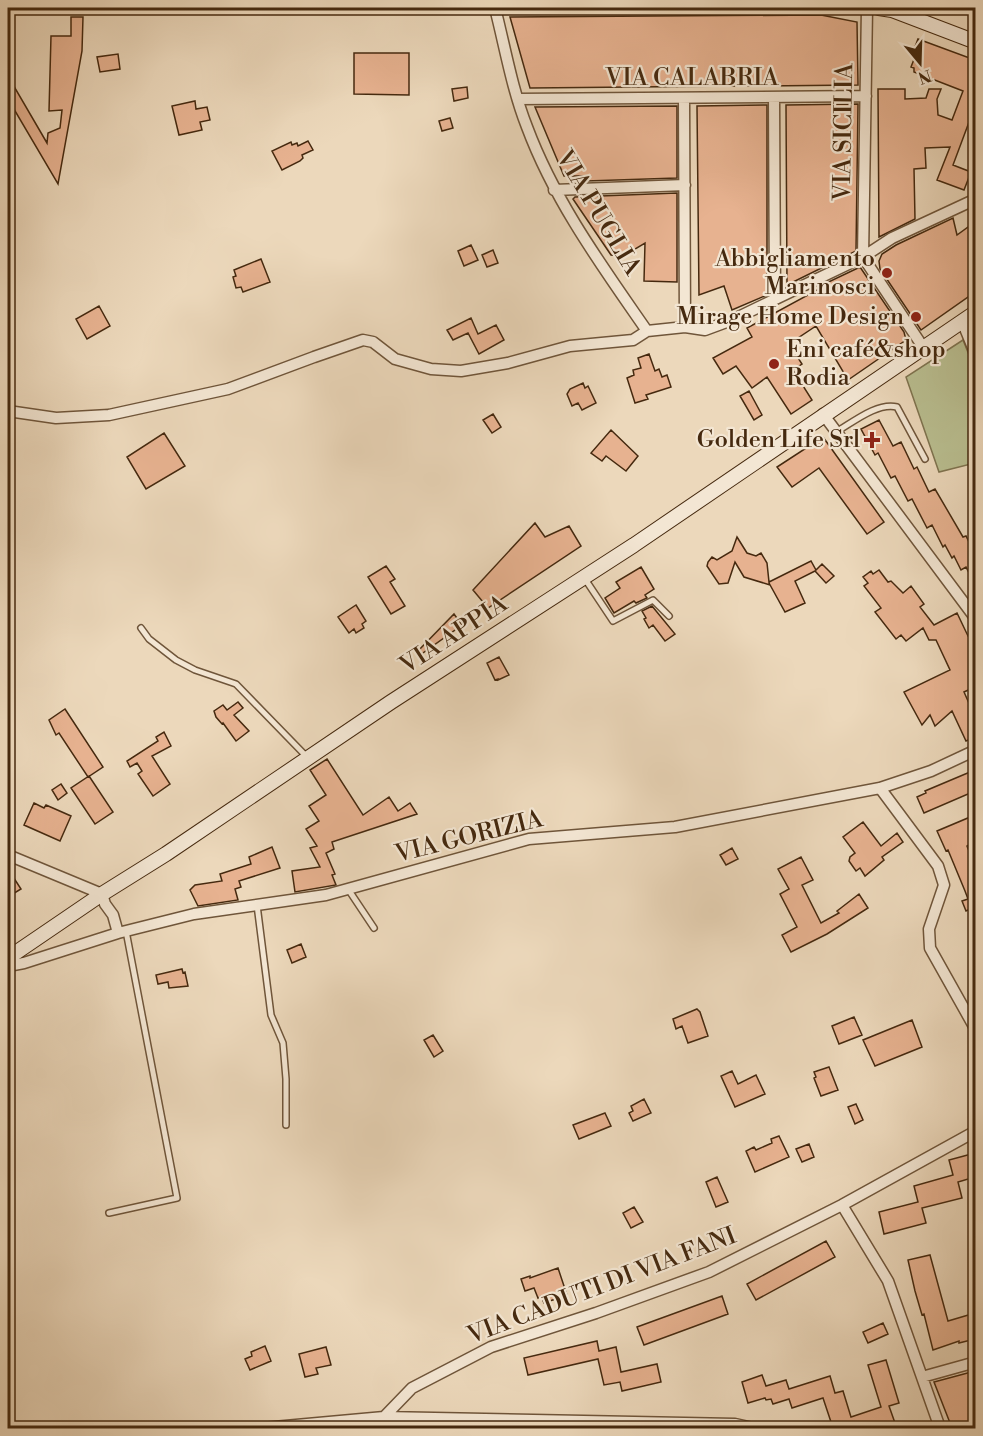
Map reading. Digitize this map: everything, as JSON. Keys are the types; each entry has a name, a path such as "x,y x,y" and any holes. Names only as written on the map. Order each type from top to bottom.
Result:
{"main road":[{"path":"879,8 892,10 975,42"},
{"name":"VIA APPIA","path":"8,958 584,578 975,312"}],"street":[{"name":"VIA PUGLIA","path":"495,8 526,126 554,190 589,247 647,331"},
{"name":"VIA SICILIA","path":"863,257 867,8"},
{"name":"VIA CALABRIA","path":"519,99 866,96"},
{"path":"774,98 775,299"},
{"path":"684,99 685,327"},
{"path":"554,190 685,185"},
{"path":"8,411 56,418 109,415 228,389 363,340 373,342 395,359 431,369 461,371 483,369 570,346 633,340 647,331 685,327 705,330 732,320 863,257 891,238 975,199"},
{"path":"863,257 923,347"},
{"path":"962,321 975,355"},
{"path":"823,414 975,620"},
{"name":"VIA GORIZIA","path":"8,966 122,932 194,914 326,895 529,839 675,827 880,788 931,771 975,750"},
{"path":"880,788 938,866 944,885 929,929 930,948 975,1030"},
{"path":"8,855 102,894 105,904 114,915 122,932"},
{"name":"VIA CADUTI DI VIA FANI","path":"384,1417 412,1388 491,1347 687,1281 730,1263 843,1205 975,1131"},
{"path":"843,1205 888,1281 940,1428"},
{"path":"922,1377 975,1362"},
{"path":"263,1428 384,1417 735,1424 753,1428"}],"lane":[{"path":"836,432 874,410 889,405 897,407 925,459"},
{"path":"584,578 613,621 654,600 669,616"},
{"path":"141,628 149,639 176,660 195,670 236,684 308,759"},
{"path":"348,889 374,928"},
{"path":"257,904 271,1015 283,1043 286,1125"},
{"path":"109,1213 177,1198 122,932"}],"green space":[{"path":"963,340 975,370 975,463 939,472 906,377"}],"building":[{"path":"821,15 857,22 858,85 530,88 510,17"},
{"path":"71,17 83,17 82,51 58,184 8,99 8,76 47,143 48,133 60,128 62,110 49,111 51,36 71,36"},
{"path":"918,39 975,60 975,106 953,165 971,172 964,190 937,180 950,147 925,148 926,168 914,169 915,219 879,237 878,89 905,89 905,99 926,98 929,89 941,89 937,99 938,115 952,120 963,91 914,72 914,68 911,67 918,49 915,47"},
{"path":"354,53 409,53 409,95 354,94"},
{"path":"118,54 120,69 100,72 97,57"},
{"path":"467,87 468,98 454,101 452,89"},
{"path":"195,101 196,109 207,107 210,120 200,122 202,130 179,135 172,106"},
{"path":"858,104 856,251 787,285 786,105"},
{"path":"767,105 767,295 732,310 724,286 699,295 697,106"},
{"path":"677,106 677,178 586,181 590,176 564,176 535,107"},
{"path":"450,118 453,128 442,131 439,121"},
{"path":"308,141 313,150 302,155 303,158 300,161 282,170 272,151 291,142 292,145 297,143 298,146"},
{"path":"677,193 677,282 644,281 645,243 620,258 611,255 573,199 575,197"},
{"path":"953,218 957,235 975,222 975,292 921,330 880,269 879,261 882,254 896,245"},
{"path":"471,245 478,260 464,266 458,251"},
{"path":"493,250 498,263 487,267 482,255"},
{"path":"261,259 270,282 243,292 241,287 236,288 234,270"},
{"path":"860,267 904,332 906,340 848,380 816,326 789,344 802,364 793,370 812,400 791,414 767,377 752,388 736,366 723,374 713,358 752,337 747,328 821,288 820,286"},
{"path":"99,306 110,326 87,339 76,319"},
{"path":"471,318 478,334 496,325 504,340 479,354 468,333 453,340 447,330"},
{"path":"649,354 655,371 659,369 662,377 667,375 671,387 646,395 648,399 635,403 627,378 634,375 633,370 641,368 638,358"},
{"path":"583,383 585,388 588,386 596,403 582,410 578,403 572,406 567,394 570,389"},
{"path":"749,391 762,415 754,420 740,396"},
{"path":"493,414 501,427 492,433 483,420"},
{"path":"879,420 893,446 901,442 914,469 917,467 929,492 935,489 963,537 966,536 972,548 975,547 975,585 966,567 961,570 954,556 952,558 945,545 943,547 932,525 927,528 912,499 908,501 895,476 891,478 878,453 875,455 861,429"},
{"path":"611,430 638,456 626,471 606,456 602,461 591,453"},
{"path":"164,433 185,466 146,489 127,457"},
{"path":"823,437 884,522 867,534 819,468 792,487 777,467"},
{"path":"535,523 545,537 569,526 581,546 488,608 473,590"},
{"path":"737,537 747,553 756,556 761,553 767,563 769,582 811,561 816,570 822,564 834,576 826,583 815,571 795,581 805,603 785,612 769,583 770,585 744,577 735,562 728,583 719,584 707,566 712,557 717,560 732,551"},
{"path":"386,566 395,579 390,582 405,606 391,614 368,577"},
{"path":"641,567 654,589 645,595 647,598 636,603 634,601 614,613 605,598 620,588 616,582"},
{"path":"879,570 888,582 891,581 903,593 911,586 924,604 920,607 934,625 957,613 968,636 971,634 975,644 975,687 964,692 975,717 975,737 966,741 952,711 935,726 930,715 922,725 904,692 950,670 936,640 929,640 923,628 906,641 901,635 896,639 875,612 881,608 864,586 868,583 863,577 871,571 873,574"},
{"path":"356,605 366,621 362,624 364,628 356,633 354,629 349,633 338,617"},
{"path":"652,606 675,634 665,641 653,625 649,628 644,619 646,618 642,611"},
{"path":"454,614 462,625 420,655 417,652"},
{"path":"499,657 509,675 495,680 487,663"},
{"path":"238,702 243,708 234,715 249,731 236,741 216,717 214,711 223,705 227,710"},
{"path":"65,709 103,767 88,777 59,733 56,735 49,720"},
{"path":"164,732 171,746 152,756 170,784 153,796 138,774 142,771 137,763 130,767 127,761 158,741 156,737"},
{"path":"327,759 363,815 389,797 398,811 410,803 417,814 332,842 334,849 326,853 335,874 332,875 336,885 295,892 292,871 320,867 310,848 317,846 306,829 319,821 309,806 326,795 310,770"},
{"path":"970,772 971,774 975,772 975,791 924,813 917,797 926,793 925,791"},
{"path":"89,776 113,812 95,824 71,788"},
{"path":"61,784 67,793 58,800 52,790"},
{"path":"34,803 44,808 46,805 71,816 60,841 24,825"},
{"path":"975,815 975,841 967,846 975,866 975,917 972,908 966,911 962,901 968,899 948,850 946,851 937,831"},
{"path":"863,822 881,846 897,833 903,842 882,857 884,860 865,876 860,868 856,871 849,861 855,853 843,837"},
{"path":"272,847 280,868 239,881 241,887 235,889 238,900 198,906 190,890 195,885 222,881 220,874 251,864 249,857"},
{"path":"732,848 738,859 726,865 720,855"},
{"path":"801,857 813,880 802,885 821,923 839,913 837,911 859,894 868,908 827,934 791,952 782,935 797,927 780,894 789,889 778,869"},
{"path":"8,869 21,889 8,897"},
{"path":"301,944 306,957 292,963 287,950"},
{"path":"182,969 183,973 185,972 188,986 169,988 168,982 158,984 156,975"},
{"path":"697,1009 708,1036 688,1043 682,1026 676,1029 673,1019"},
{"path":"854,1017 862,1035 839,1044 832,1026"},
{"path":"912,1020 922,1047 875,1066 863,1040"},
{"path":"433,1035 443,1051 434,1057 424,1040"},
{"path":"829,1067 838,1090 821,1096 814,1072"},
{"path":"732,1071 738,1084 756,1075 765,1094 735,1107 721,1076"},
{"path":"644,1099 651,1113 633,1121 629,1113 633,1111 631,1106"},
{"path":"856,1104 863,1120 855,1124 848,1107"},
{"path":"605,1113 611,1126 579,1139 573,1125"},
{"path":"779,1136 789,1157 755,1172 746,1151 754,1147 756,1150 772,1143 771,1139"},
{"path":"809,1144 814,1157 802,1162 796,1149"},
{"path":"975,1153 975,1177 958,1182 962,1198 922,1208 926,1223 884,1234 879,1212 918,1202 914,1186 953,1175 949,1160"},
{"path":"717,1177 728,1202 716,1207 706,1182"},
{"path":"634,1207 643,1222 631,1228 623,1213"},
{"path":"826,1241 835,1257 756,1300 747,1284"},
{"path":"930,1255 948,1321 975,1313 975,1339 959,1343 959,1341 933,1350 908,1260"},
{"path":"558,1268 567,1295 544,1303 541,1296 538,1298 534,1288 525,1291 521,1279"},
{"path":"722,1296 728,1314 644,1345 637,1327"},
{"path":"883,1323 888,1334 868,1343 863,1332"},
{"path":"597,1341 599,1351 616,1347 621,1372 657,1364 661,1382 622,1391 620,1382 604,1385 598,1359 528,1375 524,1358"},
{"path":"265,1346 271,1361 250,1370 245,1359 252,1356 251,1352"},
{"path":"326,1347 331,1365 316,1368 318,1374 305,1377 299,1354"},
{"path":"886,1360 899,1403 889,1406 895,1423 876,1428 833,1428 823,1398 792,1408 789,1399 773,1404 771,1399 766,1400 765,1398 748,1403 742,1382 762,1375 766,1386 786,1380 789,1389 830,1376 835,1393 843,1391 851,1417 881,1407 868,1365"},
{"path":"975,1371 975,1428 952,1428 934,1382"}],"place":[{"name":"Abbigliamento Marinosci","path":"887,273"},
{"name":"Mirage Home Design","path":"916,317"},
{"name":"Eni café&shop Rodia","path":"774,364"},
{"name":"Golden Life Srl","path":"872,440"}]}
